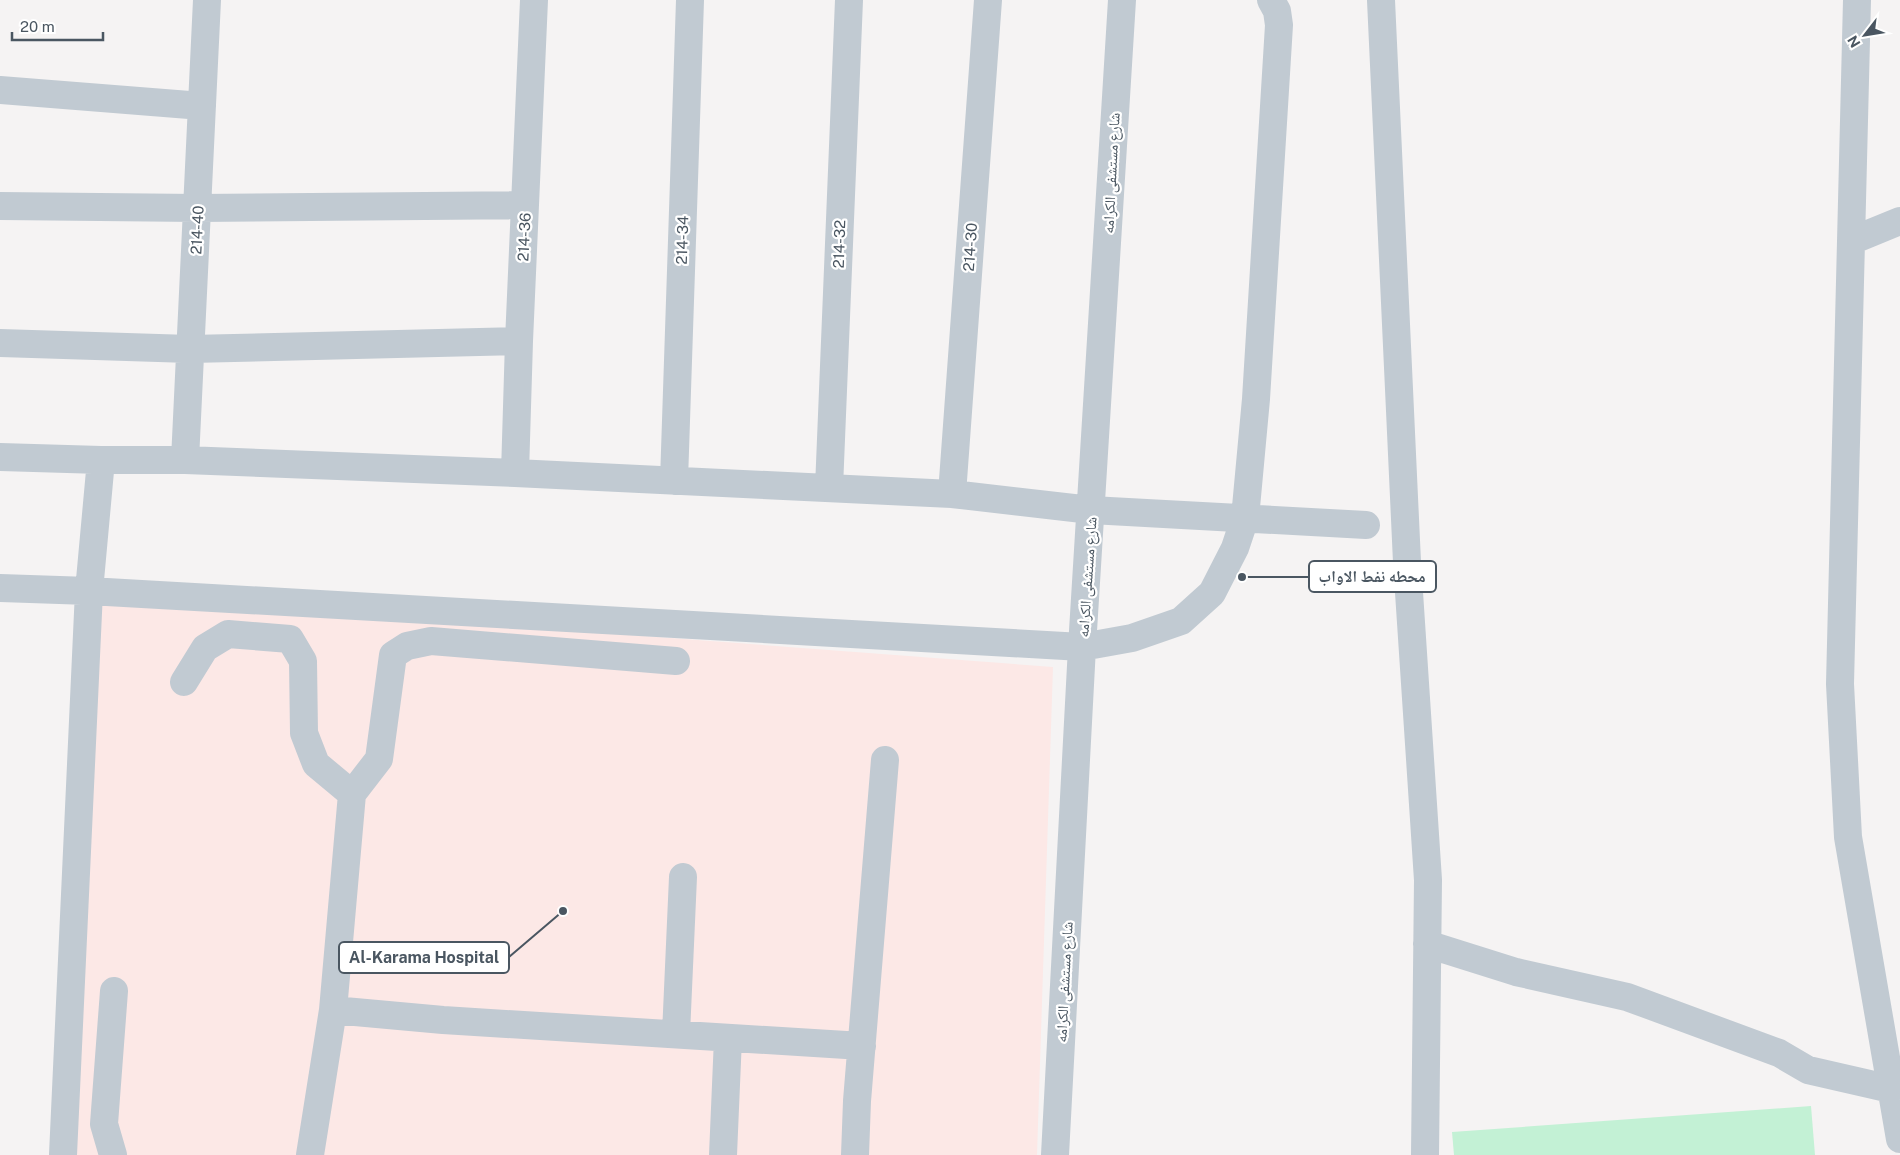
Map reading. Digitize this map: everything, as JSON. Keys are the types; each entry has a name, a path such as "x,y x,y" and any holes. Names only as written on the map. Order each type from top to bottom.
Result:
{"street":[{"name":"214-40","path":"186,460 207,0"},
{"name":"214-36","path":"515,473 534,0"},
{"name":"214-34","path":"674,481 690,0"},
{"name":"214-32","path":"829,488 849,0"},
{"name":"214-30","path":"952,494 988,0"},
{"name":"شارع مستشفى الكرامه","path":"1055,1155 1082,647 1122,0"},
{"path":"0,588 89,591 1082,647 1132,638 1181,621 1212,593 1235,548 1245,518 1256,399 1279,25 1277,11 1271,0"},
{"path":"1381,0 1407,562 1428,880 1425,1155"},
{"path":"1857,0 1840,684 1848,837 1900,1139"},
{"path":"0,90 202,106"},
{"path":"0,206 198,208 525,205"},
{"path":"1851,241 1900,221"},
{"path":"0,343 190,349 519,341"},
{"path":"0,457 186,460 515,473 952,494 1091,510 1366,525"},
{"path":"63,1155 89,591 100,460"},
{"path":"184,682 205,648 228,634 290,638 303,661 304,733 316,764 352,794"},
{"path":"310,1155 333,1010 352,794 380,759 393,655 407,646 431,641 676,662"},
{"path":"855,1155 885,760"},
{"path":"676,1034 683,876"},
{"path":"1428,944 1516,972 1627,997 1780,1053 1808,1070 1891,1090"},
{"path":"113,1155 104,1124 114,991"},
{"path":"333,1010 443,1020 862,1046"},
{"path":"723,1155 728,1038"}],"shaded area":[{"path":"91,594 1053,667 1037,1155 75,1155"}],"green space":[{"path":"1811,1106 1815,1155 1454,1155 1452,1132"}],"place":[{"name":"محطه نفط الاواب","path":"1242,577"},
{"name":"Al-Karama Hospital","path":"563,911"}]}
